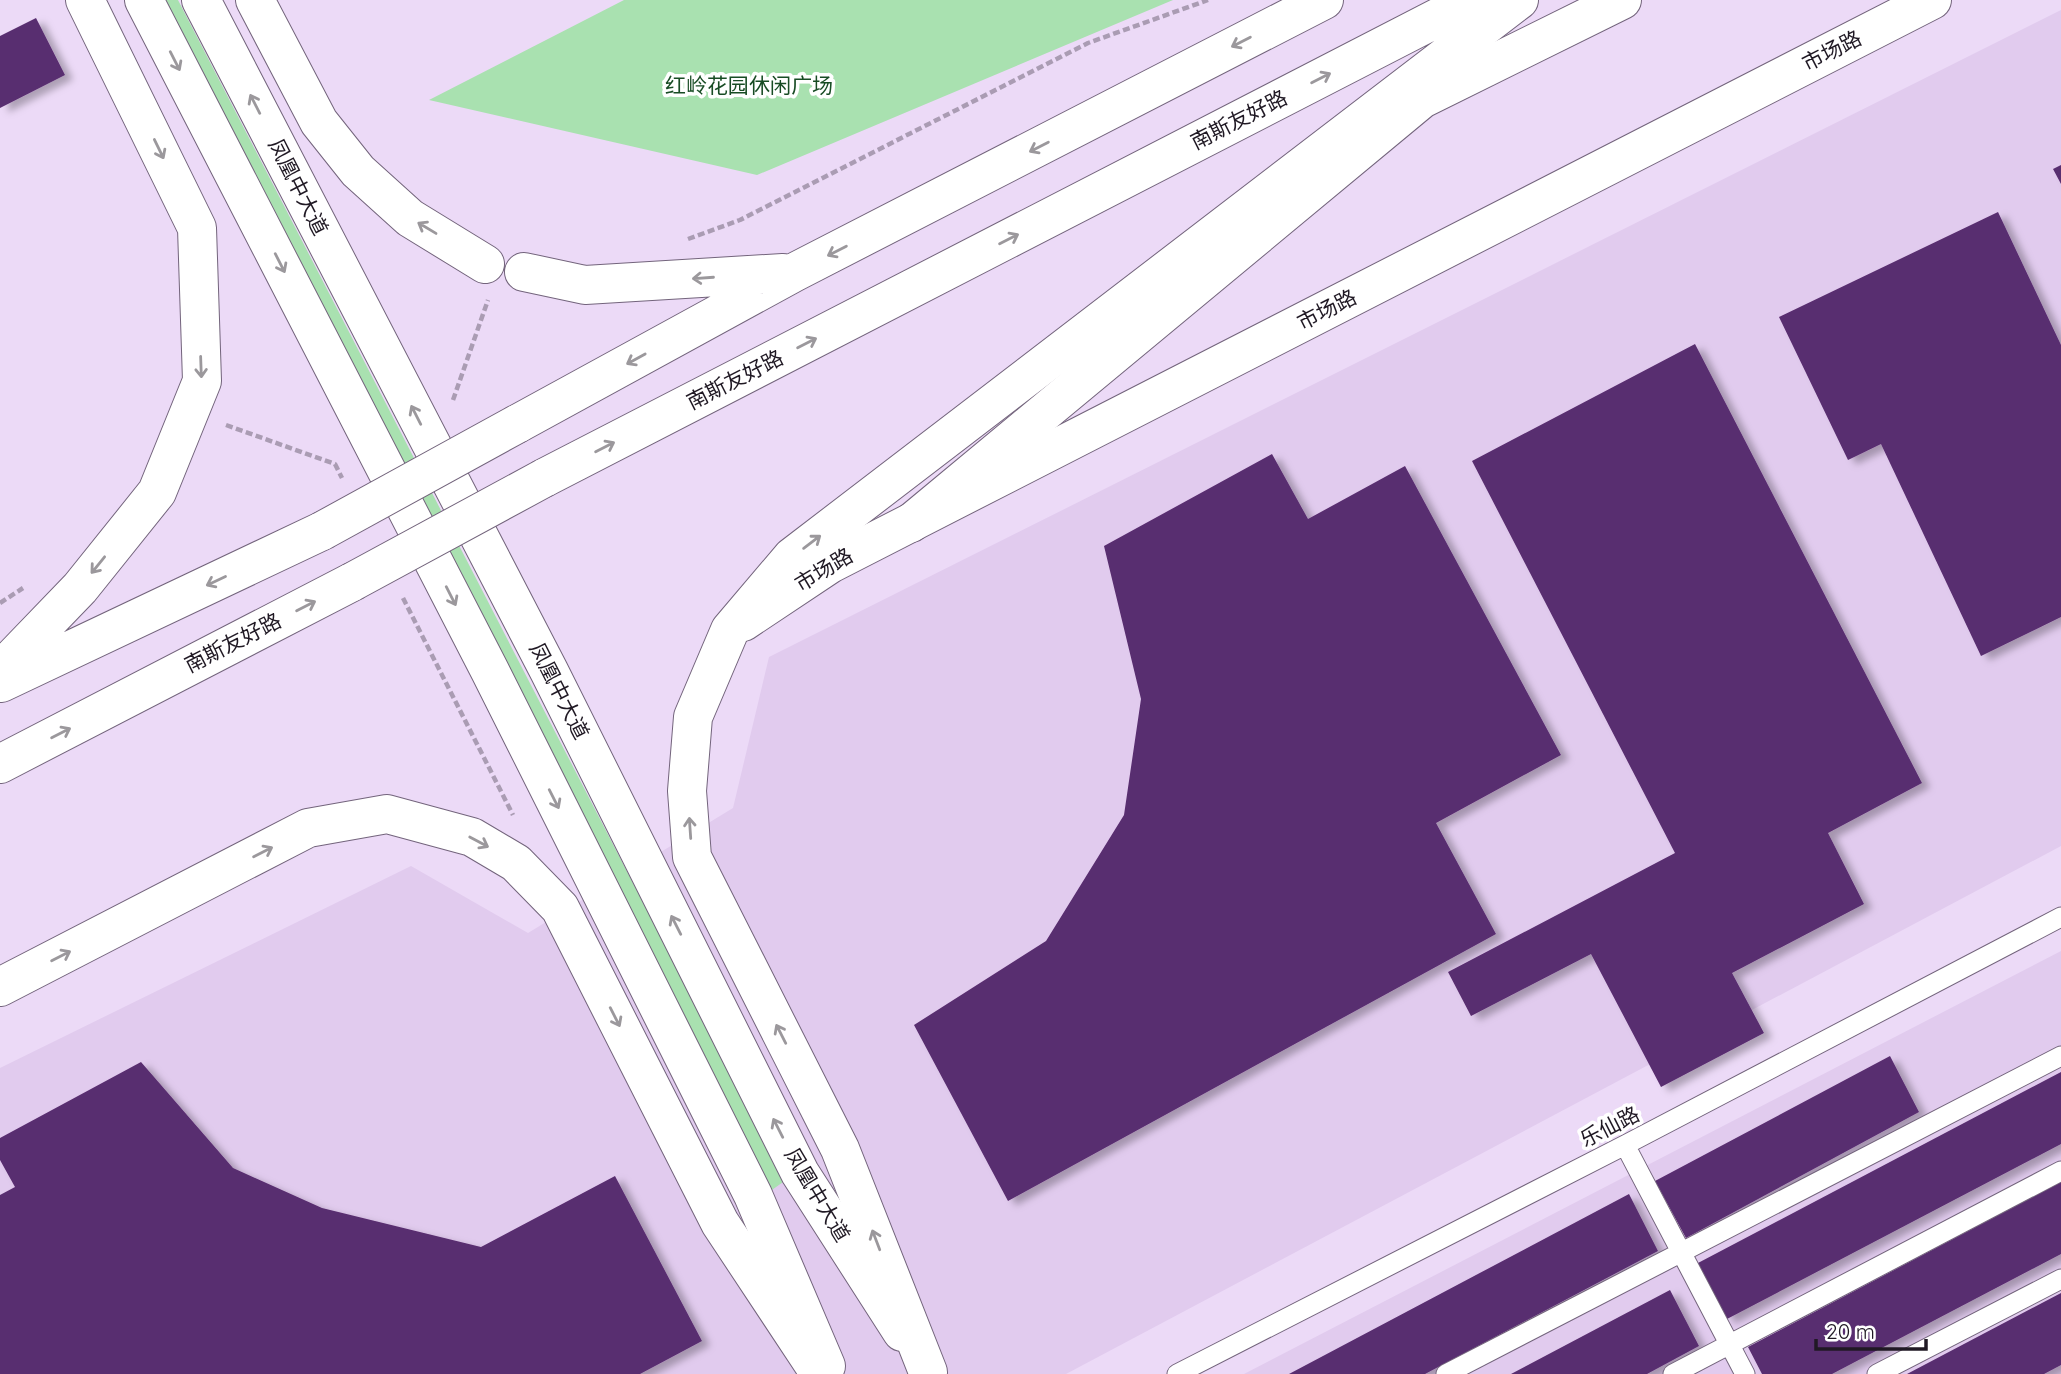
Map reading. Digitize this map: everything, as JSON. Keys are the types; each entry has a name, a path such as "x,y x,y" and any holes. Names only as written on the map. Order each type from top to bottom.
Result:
{"main road":[{"path":"0,671 80,589 157,492 202,380 197,228 85,0"},
{"path":"144,0 483,658 753,1195 830,1374"},
{"name":"凤凰中大道","path":"201,0 549,671 800,1173 928,1373"},
{"path":"255,0 319,122 358,171 410,218 487,280"},
{"path":"0,683 322,531 795,272 1324,0"},
{"name":"南斯友好路","path":"0,764 352,582 544,478 1472,0"},
{"path":"928,1373 840,1149 692,857 687,791 693,717 730,631 792,557 1519,0"},
{"path":"911,523 1422,99 1622,0"},
{"name":"市场路","path":"730,631 830,564 1931,0"},
{"path":"524,272 585,285 795,272"},
{"path":"0,987 308,828 387,814 472,837 516,863 560,908 720,1223 820,1374"}],"lane":[{"name":"乐仙路","path":"1177,1374 1625,1145 2061,917"},
{"path":"1446,1374 2061,1056"},
{"path":"1625,1145 1745,1374"},
{"path":"1673,1374 2061,1171"},
{"path":"1877,1374 2061,1279"}],"path":[{"path":"681,242 740,220 1088,43 1208,0"},
{"path":"450,409 487,280"},
{"path":"224,424 335,464 348,489"},
{"path":"0,603 26,585"},
{"path":"398,588 516,822"}],"shaded area":[{"path":"2061,10 2061,846 1066,1374 0,1374 0,1068 411,866 528,933 733,808 769,657"},
{"path":"2061,951 2061,1374 1244,1374"}],"green space":[{"path":"157,0 178,0 786,1180 769,1192"},
{"name":"红岭花园休闲广场","path":"624,0 1173,0 757,175 429,100"}],"building":[{"path":"36,18 65,75 0,108 0,36"},
{"path":"2061,165 2061,184 2053,169"},
{"path":"1998,212 2061,345 2061,617 1981,656 1881,444 1848,460 1779,317"},
{"path":"1695,344 1922,783 1828,833 1864,904 1732,973 1764,1033 1661,1087 1591,954 1471,1016 1448,972 1675,853 1472,461"},
{"path":"1272,454 1308,519 1405,466 1561,755 1436,823 1496,934 1008,1201 914,1025 1046,941 1124,815 1141,699 1104,546"},
{"path":"1890,1056 1919,1112 1686,1238 1655,1181"},
{"path":"141,1062 233,1168 322,1208 481,1247 615,1176 702,1341 640,1374 0,1374 0,1195 15,1187 0,1160 0,1138"},
{"path":"2061,1072 2061,1144 1727,1319 1698,1263"},
{"path":"2061,1182 2061,1254 1832,1374 1762,1374 1748,1347"},
{"path":"1629,1194 1658,1251 1425,1374 1289,1374"},
{"path":"1670,1290 1699,1346 1647,1374 1511,1374"},
{"path":"2061,1293 2061,1365 2044,1374 1907,1374"}]}
